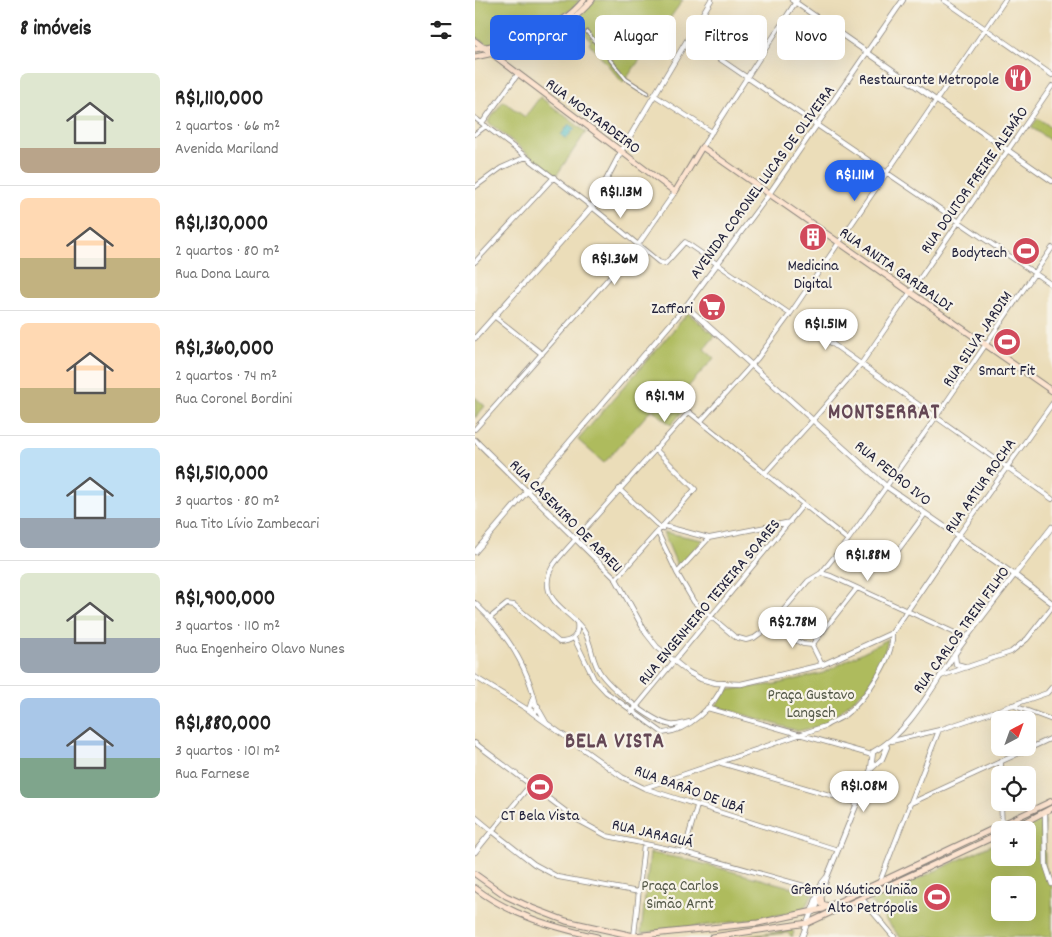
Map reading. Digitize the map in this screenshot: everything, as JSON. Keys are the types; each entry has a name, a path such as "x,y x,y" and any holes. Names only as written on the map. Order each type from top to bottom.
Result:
{"main road":[{"path":"475,49 534,36 545,31 572,12 584,0"},
{"path":"575,15 592,0"},
{"name":"RUA MOSTARDEIRO","path":"475,41 490,52"},
{"path":"475,56 490,53"},
{"name":"RUA MOSTARDEIRO","path":"500,60 675,192"},
{"path":"675,192 702,147"},
{"name":"RUA ANITA GARIBALDI","path":"702,147 1052,391"},
{"path":"1045,812 1045,808 1052,801"},
{"path":"1010,821 1052,801"},
{"path":"1028,821 1052,808"},
{"path":"475,874 506,896 532,908 566,921 634,937 812,913 991,830"},
{"path":"712,937 808,923 864,899 991,838"},
{"path":"475,888 501,906 530,920 597,937"},
{"path":"821,898 822,904 829,906"},
{"path":"798,916 808,923"}],"street":[{"path":"702,15 711,0"},
{"name":"AVENIDA CORONEL LUCAS DE OLIVEIRA","path":"475,552 686,306 769,194 903,0"},
{"path":"944,0 1052,75"},
{"path":"701,421 751,365 790,314 1005,0"},
{"path":"702,147 795,1 1052,181"},
{"path":"587,32 626,79 648,93"},
{"path":"475,338 592,207 621,151 686,43"},
{"path":"723,60 816,126 887,172 1052,285"},
{"path":"482,123 518,74"},
{"name":"RUA DOUTOR FREIRE ALEMÃO","path":"765,472 861,364 1052,86"},
{"path":"654,95 712,132"},
{"path":"475,118 592,207 659,262 665,264 680,245 685,242 790,314"},
{"path":"475,134 486,126"},
{"path":"475,187 501,168 526,157"},
{"path":"475,262 554,178"},
{"path":"475,429 638,245 675,192"},
{"name":"RUA SILVA JARDIM","path":"710,616 735,637 746,640 754,638 769,627 808,581 821,573 887,487 1052,248"},
{"name":"RUA PEDRO IVO","path":"686,306 887,487 1015,575 1052,603"},
{"path":"494,316 542,354"},
{"path":"803,323 1052,499"},
{"name":"RUA ARTUR ROCHA","path":"892,633 1052,404"},
{"path":"689,722 672,726 660,722 611,685 600,672 589,641 577,621 557,602 548,589 548,576 553,565 574,540 689,412 848,540"},
{"name":"RUA CASEMIRO DE ABREU","path":"475,440 574,540 617,579 646,633 673,661 701,680 724,683"},
{"path":"617,579 695,489 655,449"},
{"path":"619,489 661,529 677,573 689,597 710,616"},
{"name":"RUA ENGENHEIRO TEIXEIRA SOARES","path":"632,712 710,616 791,522 803,505"},
{"path":"887,565 925,514"},
{"path":"661,529 709,538 791,522"},
{"name":"RUA CARLOS TREIN FILHO","path":"877,755 897,735 955,654 1052,527"},
{"path":"677,573 709,538"},
{"path":"821,573 967,638"},
{"path":"812,645 857,588"},
{"path":"475,603 491,617 514,650 534,695 534,705 537,712 531,712 534,705"},
{"path":"491,617 507,604 514,605 559,642 574,638 577,634 577,621"},
{"path":"939,677 1011,652 1027,639 1052,607"},
{"path":"769,627 803,644 812,645"},
{"path":"574,638 594,679 606,692 663,733 673,732 707,708 719,695 724,683 741,684 822,665 892,633 892,650 888,660 846,714 825,726 644,788"},
{"path":"812,645 822,665"},
{"path":"955,654 956,664 967,667"},
{"name":"RUA BARÃO DE UBÁ","path":"475,677 518,706 531,712 622,777 644,788 838,850"},
{"path":"892,741 939,730 1047,693 1052,687"},
{"path":"518,706 534,705"},
{"name":"RUA BARÃO DE UBÁ","path":"534,705 547,724"},
{"path":"1012,705 1052,720"},
{"path":"707,708 797,736 877,755 827,877 821,898 812,913"},
{"path":"879,881 939,730"},
{"path":"897,735 906,737"},
{"path":"909,804 1052,738"},
{"name":"RUA JARAGUÁ","path":"475,743 576,819 607,836 684,852 819,890"},
{"path":"721,763 857,804"},
{"path":"475,852 531,784"},
{"path":"684,852 697,806"},
{"path":"1045,812 1046,866 1052,884"},
{"path":"475,817 533,864 558,877 639,892"},
{"path":"634,937 644,844"},
{"path":"883,872 887,878"},
{"path":"802,937 819,890 827,877"},
{"path":"864,899 893,937"}],"green space":[{"path":"475,0 580,0 563,15 490,15 490,43 475,37"},
{"path":"595,0 683,0 672,15 595,15 595,50 585,34 585,15 581,15"},
{"path":"603,60 640,60 623,83"},
{"path":"540,97 586,132 556,176 488,122 503,101 525,117"},
{"path":"1038,118 1052,128 1052,142 1031,127"},
{"path":"688,313 715,336 704,349 714,358 679,397 688,405 671,425 652,409 604,463 578,440"},
{"path":"475,397 485,406 475,418"},
{"path":"663,532 703,540 678,567"},
{"name":"Praça Gustavo Langsch","path":"888,639 883,658 868,687 825,725 798,731 716,706 727,690 776,684 823,673"},
{"name":"Grêmio Náutico União Alto Petrópolis","path":"1044,817 1045,869 1052,887 1052,937 900,937 870,901 991,845 991,866 1036,866 1036,821"},
{"name":"Praça Carlos Simão Arnt","path":"650,853 685,859 813,893 803,911 741,921 641,933"},
{"path":"792,930 794,932 792,937 788,933 744,937"}],"water":[{"path":"569,124 575,128 566,139 561,135"}],"place":[{"name":"Restaurante Metropole","path":"1018,78"},
{"name":"Medicina Digital","path":"813,237"},
{"name":"Bodytech","path":"1026,251"},
{"name":"Zaffari","path":"712,307"},
{"name":"Smart Fit","path":"1007,342"},
{"name":"CT Bela Vista","path":"540,787"},
{"name":"Grêmio Náutico União Alto Petrópolis","path":"937,897"}],"district":[{"name":"MONTSERRAT","path":"884,411"},
{"name":"BELA VISTA","path":"615,740"}]}
